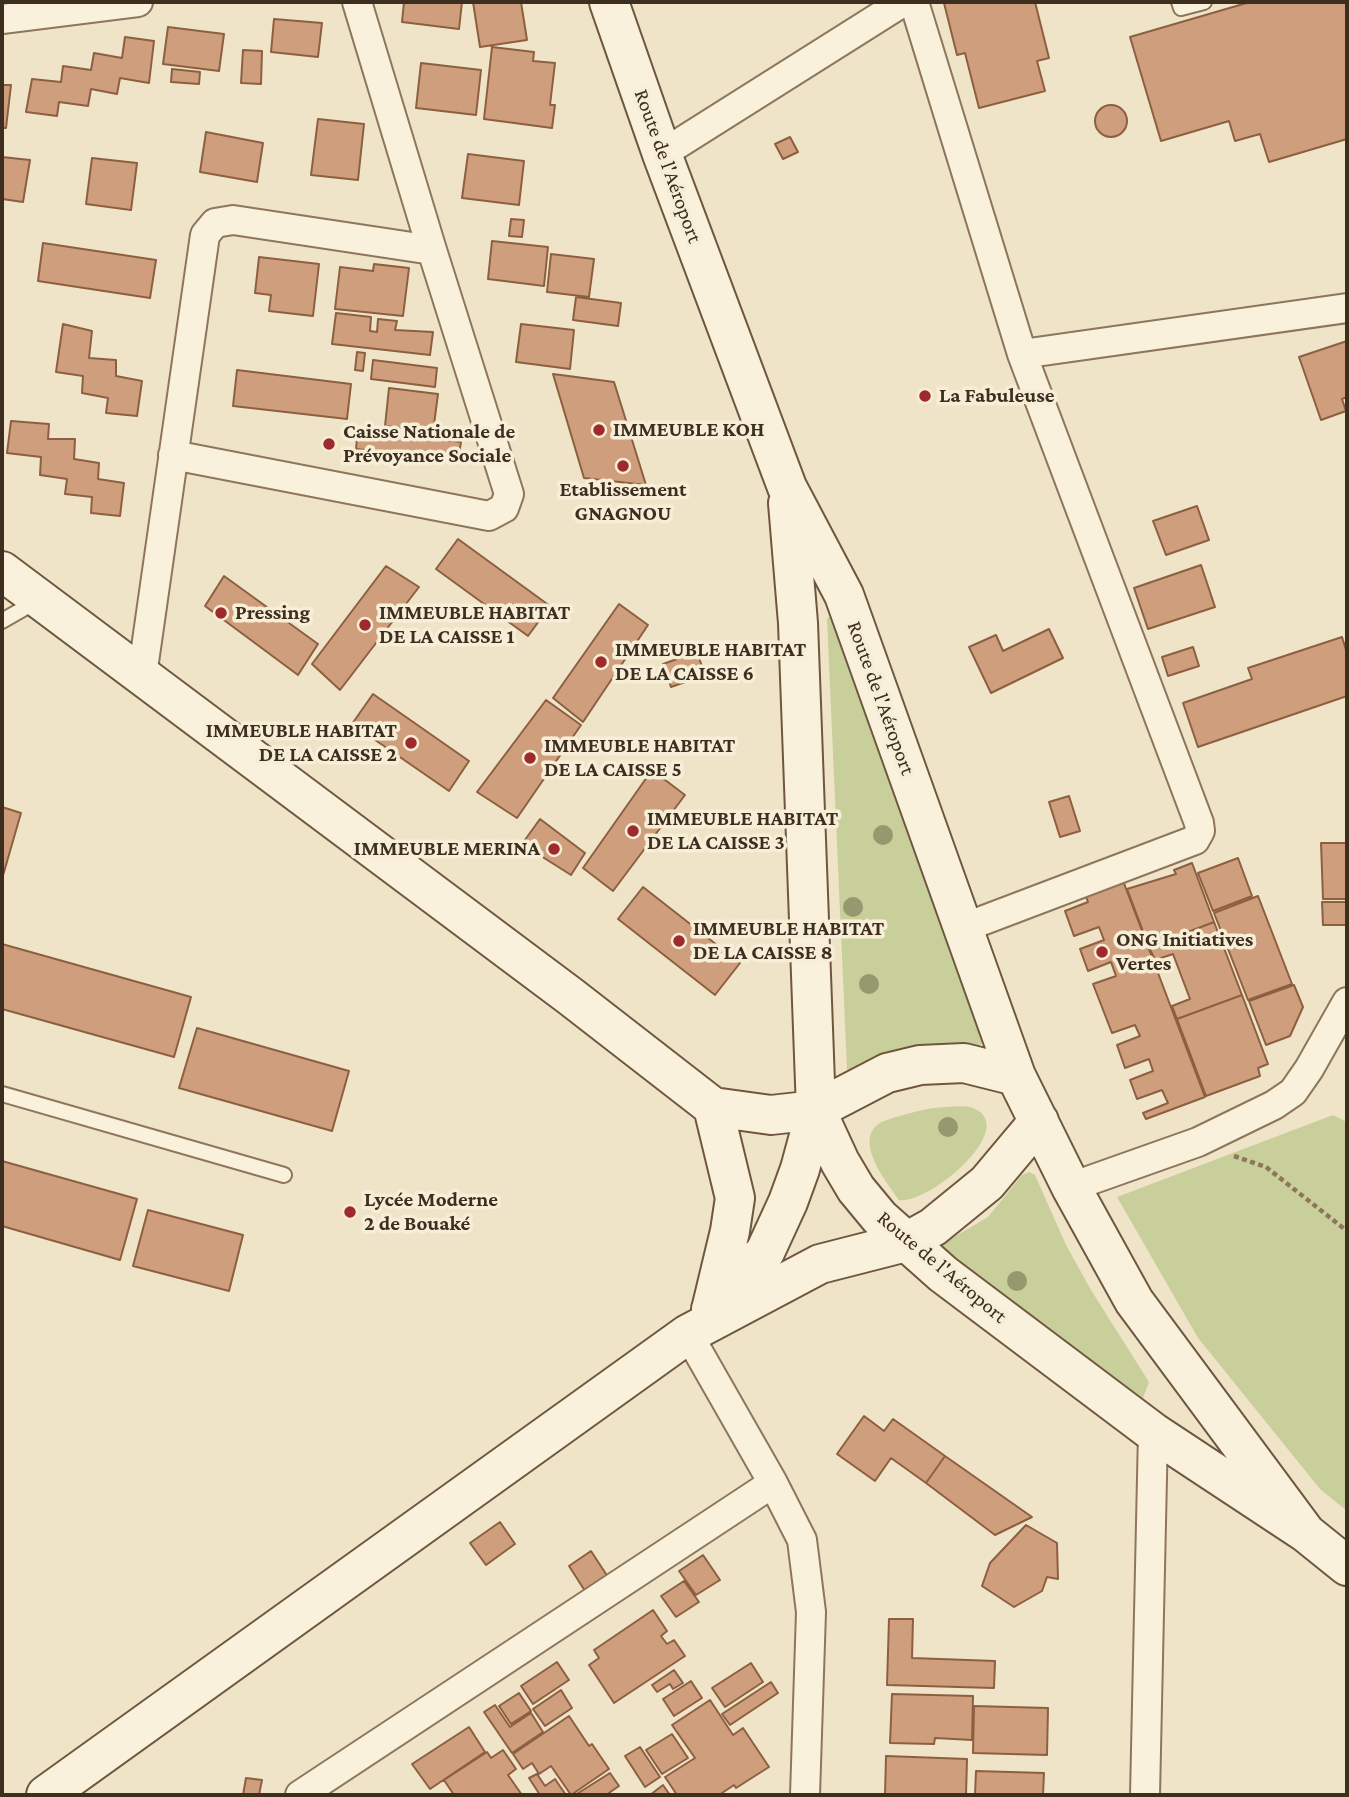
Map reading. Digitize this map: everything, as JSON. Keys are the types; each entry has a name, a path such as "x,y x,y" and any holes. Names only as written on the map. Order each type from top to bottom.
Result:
{"main road":[{"name":"Route de l'Aéroport","path":"609,2 662,154 787,487 844,595 1016,1076 1071,1187 1133,1301 1307,1533"},
{"name":"Route de l'Aéroport","path":"787,487 798,622 816,1110 840,1162 856,1189 880,1218 943,1274 1153,1432 1307,1533 1347,1566"},
{"path":"2,571 570,996 713,1107 771,1115 816,1110 887,1073 920,1065 964,1063 1016,1076"},
{"path":"700,1321 730,1231 735,1198 713,1107"},
{"path":"700,1321 765,1252 792,1191 816,1110"},
{"path":"46,1795 700,1321 820,1264 906,1242 933,1227 987,1184 1039,1121"}],"street":[{"path":"2,19 138,2"},
{"path":"173,455 489,516 504,508 509,494 357,2"},
{"path":"662,154 903,2"},
{"path":"914,2 1022,354 1200,831 1195,840 963,928"},
{"path":"142,676 205,235 215,223 233,220 432,250"},
{"path":"1022,354 1347,308"},
{"path":"1071,1187 1198,1142 1274,1105 1293,1092 1310,1069 1347,1002"},
{"path":"700,1321 773,1483 802,1540 811,1612 805,1795"},
{"path":"1145,1795 1153,1432"},
{"path":"300,1795 773,1483"}],"lane":[{"path":"1179,2 1181,9 1204,2"},
{"path":"2,621 39,600"},
{"path":"2,1094 284,1175"}],"path":[{"path":"1198,1142 1266,1167 1347,1231"}],"green space":[{"path":"832,614 983,1040 981,1045 914,1058 853,1078 847,1069 827,619"},
{"path":"970,1107 985,1118 986,1131 979,1147 948,1178 930,1190 913,1198 899,1200 876,1164 870,1143 871,1134 876,1126 886,1120 920,1110"},
{"path":"1333,1115 1347,1122 1347,1511 1320,1489 1198,1338 1117,1197"},
{"path":"1029,1172 1035,1175 1066,1245 1091,1290 1149,1382 1143,1398 937,1247 988,1217 1022,1175"}],"building":[{"path":"404,2 462,2 459,29 402,22"},
{"path":"473,2 521,2 527,40 480,47"},
{"path":"1035,2 1049,58 1037,61 1045,91 979,108 965,53 957,55 944,3"},
{"path":"1250,2 1347,2 1347,139 1269,162 1260,134 1235,141 1229,121 1161,141 1130,37"},
{"path":"274,19 322,23 318,57 271,52"},
{"path":"168,27 224,34 219,71 163,64"},
{"path":"125,37 154,41 149,83 120,78 117,94 91,89 88,106 59,102 57,116 26,112 32,79 61,82 63,66 91,70 94,53 122,58"},
{"path":"492,47 534,52 533,61 555,63 550,105 555,105 552,128 484,119"},
{"path":"243,50 262,51 261,84 241,83"},
{"path":"421,63 481,70 476,115 416,108"},
{"path":"172,69 200,72 199,84 171,82"},
{"path":"2,85 11,85 6,128 2,128"},
{"path":"1111,105 1122,110 1127,121 1122,132 1111,137 1100,132 1095,121 1100,110"},
{"path":"318,119 364,124 358,180 311,175"},
{"path":"206,132 263,143 257,182 200,172"},
{"path":"790,137 798,152 783,159 775,144"},
{"path":"468,154 524,161 519,205 462,198"},
{"path":"2,157 30,160 23,202 2,199"},
{"path":"92,158 137,163 131,210 86,204"},
{"path":"511,219 524,220 522,237 509,236"},
{"path":"492,241 548,247 544,286 488,279"},
{"path":"43,243 156,260 150,298 38,281"},
{"path":"551,254 594,259 589,297 547,292"},
{"path":"259,257 319,264 313,316 269,311 271,295 255,293"},
{"path":"374,264 409,268 403,316 335,309 340,267 373,271"},
{"path":"576,297 621,303 618,326 573,320"},
{"path":"336,313 371,317 370,331 377,332 378,319 397,321 395,330 433,332 430,355 332,344"},
{"path":"63,324 92,331 89,358 116,360 116,376 142,381 137,416 106,413 108,398 82,393 83,376 56,372"},
{"path":"521,324 574,330 570,369 516,362"},
{"path":"1347,341 1347,397 1342,399 1346,411 1321,420 1299,357"},
{"path":"357,352 365,353 363,371 355,370"},
{"path":"373,360 437,368 435,387 371,379"},
{"path":"237,370 351,384 347,419 233,406"},
{"name":"IMMEUBLE KOH","path":"553,374 614,382 646,485 584,478"},
{"path":"389,388 438,394 433,432 385,426"},
{"path":"11,421 49,424 48,439 75,439 74,459 99,463 98,479 124,483 120,516 91,513 92,497 65,494 67,479 40,475 41,457 7,453"},
{"path":"358,429 461,442 458,460 356,449"},
{"path":"1197,506 1209,540 1166,555 1153,521"},
{"path":"458,539 550,606 528,636 436,569"},
{"path":"1201,565 1215,607 1148,629 1134,588"},
{"name":"IMMEUBLE HABITAT DE LA CAISSE 1","path":"386,566 419,587 340,690 312,664"},
{"name":"IMMEUBLE HABITAT DE LA CAISSE 1","path":"224,576 318,644 298,675 205,606"},
{"name":"IMMEUBLE HABITAT DE LA CAISSE 6","path":"619,604 648,625 583,722 553,698"},
{"path":"1049,629 1063,658 991,693 969,647 996,635 1003,651"},
{"path":"1342,637 1347,653 1347,696 1198,747 1183,703 1252,679 1248,668"},
{"path":"1193,647 1199,666 1168,676 1162,657"},
{"path":"697,652 705,675 671,687 663,664"},
{"name":"IMMEUBLE HABITAT DE LA CAISSE 2","path":"373,694 469,761 449,791 352,724"},
{"name":"IMMEUBLE HABITAT DE LA CAISSE 5","path":"546,700 581,725 517,818 477,792"},
{"name":"IMMEUBLE HABITAT DE LA CAISSE 3","path":"652,770 685,795 613,891 583,868"},
{"path":"1069,796 1080,831 1060,837 1049,802"},
{"path":"2,807 21,813 2,879"},
{"name":"IMMEUBLE MERINA","path":"540,819 585,853 571,875 522,844"},
{"path":"1321,843 1347,843 1347,899 1323,899"},
{"path":"1238,858 1252,896 1213,911 1198,873"},
{"path":"1192,863 1214,922 1149,947 1127,889 1176,874 1174,870"},
{"path":"1122,878 1205,1097 1146,1119 1143,1113 1168,1103 1162,1090 1137,1099 1130,1080 1153,1071 1149,1059 1125,1068 1117,1045 1140,1036 1135,1025 1112,1033 1093,984 1116,976 1111,962 1088,971 1080,949 1104,940 1099,927 1074,936 1065,911 1088,902 1084,892"},
{"name":"IMMEUBLE HABITAT DE LA CAISSE 8","path":"643,887 740,963 715,995 618,919"},
{"path":"1258,896 1292,984 1248,1000 1214,913"},
{"path":"1322,902 1347,902 1347,925 1323,925"},
{"path":"1214,922 1242,995 1177,1019 1172,1006 1190,999 1173,954 1155,960 1149,947"},
{"path":"2,944 191,997 174,1057 2,1009"},
{"path":"1294,985 1303,1007 1290,1036 1266,1045 1249,1001"},
{"path":"1242,995 1268,1064 1258,1068 1260,1076 1206,1096 1177,1019"},
{"path":"197,1028 349,1071 332,1131 179,1088"},
{"path":"2,1161 137,1199 120,1260 2,1226"},
{"path":"148,1210 243,1235 229,1291 133,1266"},
{"path":"864,1416 884,1431 893,1419 945,1456 926,1483 891,1458 875,1481 837,1454"},
{"path":"945,1456 1032,1517 995,1535 926,1483"},
{"path":"500,1522 515,1544 486,1565 470,1543"},
{"path":"1026,1525 1057,1543 1058,1579 1047,1577 1042,1591 1014,1607 982,1586 990,1563"},
{"path":"591,1551 608,1577 585,1591 569,1566"},
{"path":"703,1555 720,1580 696,1595 679,1571"},
{"path":"684,1581 699,1602 676,1617 661,1596"},
{"path":"653,1610 667,1631 661,1636 667,1644 674,1640 685,1656 614,1703 589,1665 599,1658 594,1650"},
{"path":"889,1619 913,1619 912,1658 995,1661 994,1688 887,1685"},
{"path":"557,1662 569,1680 533,1704 521,1686"},
{"path":"751,1663 763,1682 725,1707 712,1688"},
{"path":"674,1670 683,1683 673,1689 670,1684 657,1692 652,1685"},
{"path":"691,1681 702,1698 674,1716 663,1699"},
{"path":"771,1682 778,1693 730,1725 722,1714"},
{"path":"561,1690 572,1708 545,1726 533,1709"},
{"path":"519,1693 531,1711 511,1724 499,1706"},
{"path":"892,1694 973,1696 972,1740 935,1738 934,1744 890,1743"},
{"path":"710,1700 733,1735 743,1728 769,1767 736,1788 734,1785 719,1795 677,1795 665,1777 695,1758 672,1725"},
{"path":"495,1705 510,1727 531,1713 543,1732 512,1753 484,1712"},
{"path":"974,1706 1048,1708 1047,1755 973,1753"},
{"path":"569,1716 589,1746 592,1744 609,1769 571,1795 551,1766 539,1774 532,1763 523,1769 513,1754"},
{"path":"469,1727 485,1752 430,1789 412,1764"},
{"path":"672,1734 688,1758 662,1774 646,1750"},
{"path":"640,1747 660,1777 645,1787 625,1756"},
{"path":"503,1750 516,1769 508,1775 522,1795 454,1795 444,1780 487,1752 491,1758"},
{"path":"886,1756 967,1759 966,1795 885,1795"},
{"path":"976,1771 1044,1773 1043,1795 975,1795"},
{"path":"610,1773 619,1786 606,1795 575,1795"},
{"path":"537,1774 545,1786 555,1779 566,1795 540,1795 529,1778"},
{"path":"246,1778 262,1780 259,1795 243,1795"},
{"path":"663,1785 670,1795 650,1795"}],"place":[{"name":"La Fabuleuse","path":"925,396"},
{"name":"IMMEUBLE KOH","path":"599,430"},
{"name":"Caisse Nationale de Prévoyance Sociale","path":"329,444"},
{"name":"Etablissement GNAGNOU","path":"623,466"},
{"name":"Pressing","path":"221,613"},
{"name":"IMMEUBLE HABITAT DE LA CAISSE 1","path":"365,625"},
{"name":"IMMEUBLE HABITAT DE LA CAISSE 6","path":"601,662"},
{"name":"IMMEUBLE HABITAT DE LA CAISSE 2","path":"411,743"},
{"name":"IMMEUBLE HABITAT DE LA CAISSE 5","path":"530,758"},
{"name":"IMMEUBLE HABITAT DE LA CAISSE 3","path":"633,831"},
{"name":"IMMEUBLE MERINA","path":"554,849"},
{"name":"IMMEUBLE HABITAT DE LA CAISSE 8","path":"679,941"},
{"name":"ONG Initiatives Vertes","path":"1102,952"},
{"name":"Lycée Moderne 2 de Bouaké","path":"350,1212"}]}
